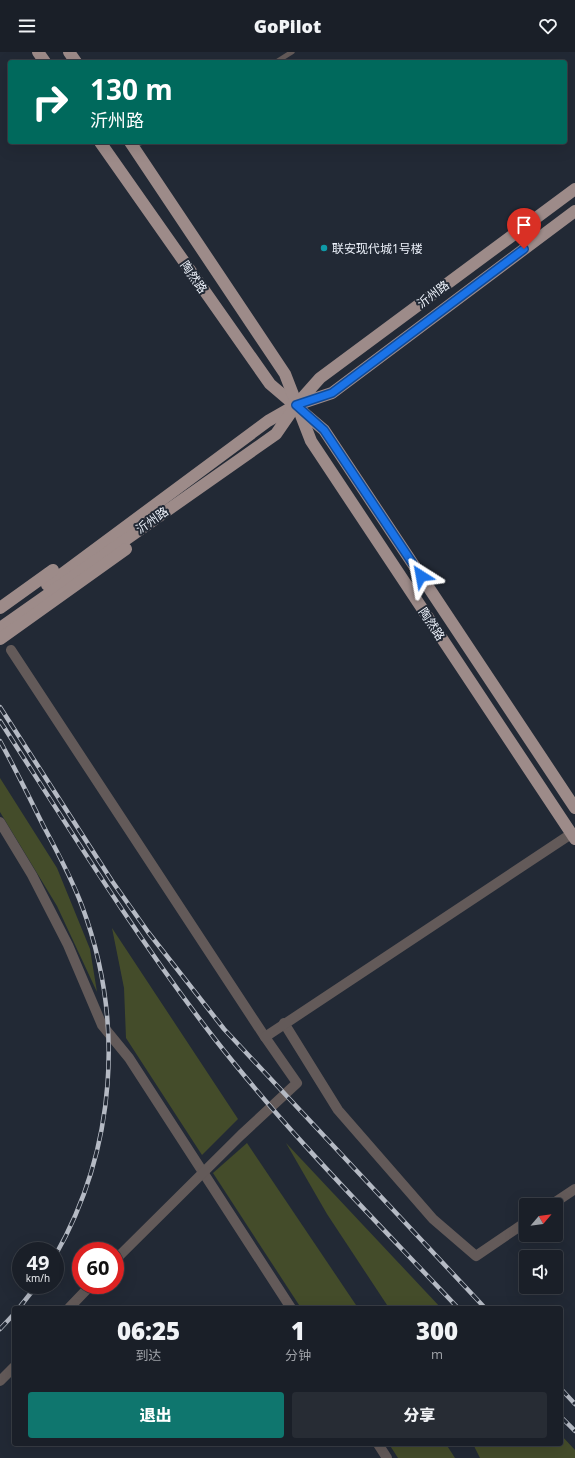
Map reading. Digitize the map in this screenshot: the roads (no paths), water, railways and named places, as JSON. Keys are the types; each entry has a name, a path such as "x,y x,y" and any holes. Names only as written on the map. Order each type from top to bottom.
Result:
{"main road":[{"name":"陶然路","path":"101,144 270,384 324,430 575,808"},
{"name":"陶然路","path":"136,144 285,374 310,440 573,836"},
{"name":"沂州路","path":"296,405 320,378 575,189"},
{"name":"沂州路","path":"0,628 213,470 268,421 296,405 332,393 575,211"},
{"name":"沂州路","path":"0,619 213,470"},
{"path":"0,608 191,472 213,470"},
{"path":"0,639 199,496 213,470"},
{"path":"521,758 564,809 564,792"}],"street":[{"path":"12,650 264,1037 297,1083 203,1172 124,1251"},
{"path":"0,822 32,875 68,946 102,1025 129,1058 289,1306"},
{"path":"264,1037 573,836"},
{"path":"284,1023 338,1110 433,1219 476,1256 519,1227"},
{"path":"562,1198 575,1189"},
{"path":"71,1306 82,1294"},
{"path":"0,1382 12,1369"},
{"path":"379,1446 387,1458"}],"lane":[{"path":"279,60 292,52"}],"railway":[{"path":"0,707 112,881 148,932 224,1029 483,1306"},
{"path":"0,721 130,922 185,1000 214,1038 302,1142 456,1306"},
{"path":"0,741 78,896 96,950 104,994 108,1039 108,1084 102,1129 91,1172 75,1215 62,1242"},
{"path":"21,1306 30,1294"},
{"path":"0,1329 12,1316"},
{"path":"563,1391 575,1404"},
{"path":"563,1419 575,1431"}],"place":[{"name":"联安现代城1号楼","path":"324,248"}]}
